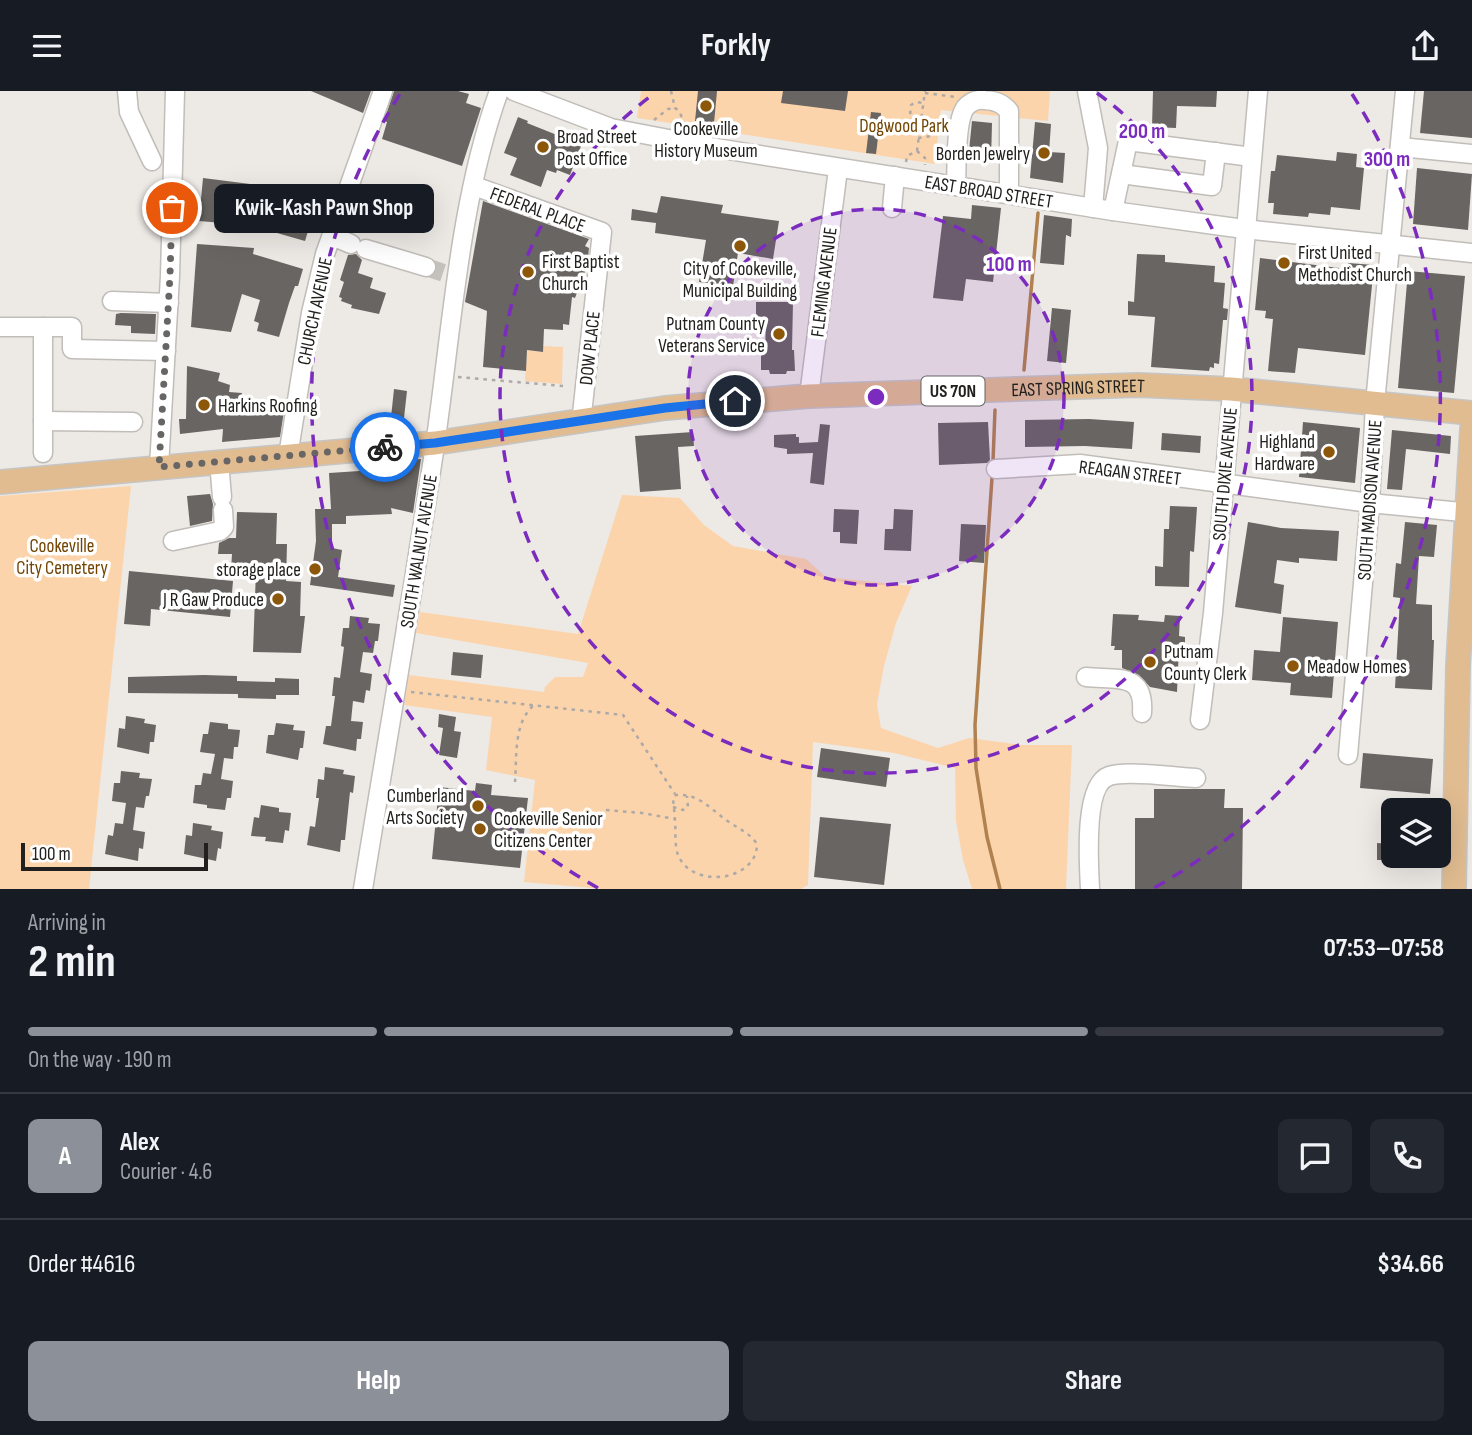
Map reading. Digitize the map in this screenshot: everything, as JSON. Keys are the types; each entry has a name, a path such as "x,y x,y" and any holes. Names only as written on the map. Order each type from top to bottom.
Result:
{"main road":[{"name":"EAST SPRING STREET","path":"435,443 708,403 1138,385 1231,389 1472,413"},
{"path":"1454,889 1458,666 1472,429"},
{"name":"US 70N","path":"0,482 435,443"}],"street":[{"path":"127,91 129,112 152,161"},
{"path":"159,467 169,303 176,91"},
{"name":"CHURCH AVENUE","path":"288,456 311,313 331,236 383,91"},
{"name":"SOUTH WALNUT AVENUE","path":"363,889 435,443 455,285 474,186 499,91"},
{"name":"EAST BROAD STREET","path":"514,91 611,128 654,138 838,169 901,169 956,186 1113,211 1244,229 1472,253"},
{"path":"1087,91 1098,148 1093,208"},
{"name":"SOUTH DIXIE AVENUE","path":"1200,720 1213,613 1258,91"},
{"name":"SOUTH MADISON AVENUE","path":"1348,755 1370,503 1375,403 1405,91"},
{"path":"956,186 961,119 965,108 981,99 995,101 1003,103 1009,111 1009,194"},
{"path":"1113,211 1128,141 1252,157"},
{"path":"1400,148 1472,155"},
{"path":"1121,174 1212,186 1216,152"},
{"name":"FLEMING AVENUE","path":"809,397 838,169"},
{"path":"892,208 901,169"},
{"name":"FEDERAL PLACE","path":"474,186 603,232"},
{"name":"DOW PLACE","path":"581,423 603,232"},
{"path":"331,236 426,267"},
{"path":"112,301 169,303"},
{"path":"0,327 72,327 72,349 166,351"},
{"path":"43,327 43,453"},
{"path":"43,421 133,422"},
{"path":"173,541 220,531 224,527 219,462"},
{"name":"REAGAN STREET","path":"996,469 1080,464 1370,503 1469,513"},
{"path":"1086,677 1133,682 1143,696 1142,713"},
{"path":"1090,889 1089,836 1093,803 1098,786 1106,777 1120,774 1196,778"}],"path":[{"path":"671,91 675,108 684,118 688,131"},
{"path":"925,165 925,159 917,151 925,92 963,98"},
{"path":"918,138 932,136 934,131 933,126 910,116 911,105 916,102 923,103"},
{"path":"651,125 660,114 675,108"},
{"path":"901,169 908,156 917,151"},
{"path":"455,376 563,386"},
{"path":"407,692 623,715 676,795 673,807 677,855 685,867 699,876 712,878 746,868 754,860 757,844 750,834 723,818 706,803 676,795"},
{"path":"515,782 519,732 526,712 534,705"},
{"path":"673,807 683,810 688,807 687,796"},
{"path":"606,810 675,819"}],"green space":[{"name":"Dogwood Park","path":"641,91 1050,91 1048,121 941,110 935,164 637,118"},
{"path":"543,346 563,347 562,384 525,381 527,350 542,352"},
{"name":"Cookeville City Cemetery","path":"131,486 89,889 0,889 0,496"},
{"path":"622,495 680,498 704,525 733,546 806,559 826,577 912,586 896,623 884,666 877,704 881,728 938,748 969,738 1021,745 1072,745 1066,889 972,889 963,860 956,821 955,768 894,753 813,742 808,885 801,889 603,889 524,882 535,780 486,770 492,717 404,705 409,675 544,692 545,687 555,677 583,677 588,663 416,633 420,612 578,634"}],"building":[{"path":"311,91 371,91 363,113"},
{"path":"394,91 458,91 469,94 466,103 481,108 462,166 382,139 387,122 384,121"},
{"name":"Cookeville History Museum","path":"698,91 717,91 714,123 695,121"},
{"path":"783,91 848,91 845,111 781,103"},
{"path":"1153,91 1217,91 1216,107 1177,106 1176,128 1152,127"},
{"path":"1424,91 1472,91 1472,138 1420,133"},
{"path":"871,112 881,113 876,154 866,153"},
{"name":"Broad Street Post Office","path":"518,117 562,137 563,133 583,141 570,175 557,170 556,173 547,170 541,187 510,175 517,158 504,153"},
{"path":"972,121 992,123 991,162 968,161"},
{"name":"Borden Jewelry","path":"1035,122 1051,124 1049,152 1065,153 1063,183 1030,178"},
{"path":"1337,152 1357,154 1356,167 1364,168 1360,210 1331,207 1330,215 1309,213 1308,217 1273,214 1274,203 1268,203 1271,171 1275,171 1277,155 1336,161"},
{"path":"1417,168 1472,174 1468,230 1413,224"},
{"path":"203,178 257,185 246,225 199,221"},
{"name":"City of Cookeville, Municipal Building","path":"661,196 723,205 721,213 779,221 773,259 738,253 733,286 699,282 706,240 655,233 656,223 631,220 632,209 657,213"},
{"name":"First Baptist Church","path":"483,201 589,239 585,246 589,248 587,266 575,298 572,297 569,325 563,324 563,330 544,329 543,352 527,350 526,371 483,367 487,311 465,302"},
{"path":"972,205 1001,208 993,282 966,279 963,301 933,298 943,216 971,219"},
{"path":"284,210 312,218 305,241 277,233"},
{"path":"1044,215 1072,219 1071,237 1066,235 1064,265 1040,263"},
{"path":"197,244 254,248 253,254 303,269 279,337 257,331 259,323 254,321 260,300 242,294 231,332 191,327"},
{"path":"356,254 362,260 358,273 373,278 370,288 386,293 379,314 351,308 352,305 341,301 342,298 339,297 344,282 340,280 348,255"},
{"path":"1137,254 1165,255 1165,262 1215,266 1214,282 1225,283 1223,308 1228,309 1227,320 1223,320 1219,364 1214,363 1214,368 1210,367 1209,371 1151,367 1155,317 1128,315 1128,301 1134,302"},
{"path":"1260,258 1347,269 1348,263 1374,265 1365,355 1298,348 1295,373 1268,371 1273,319 1265,318 1266,311 1255,310"},
{"path":"1408,271 1465,276 1454,393 1398,388"},
{"name":"Putnam County Veterans Service","path":"756,302 793,302 792,350 795,371 770,374 769,370 761,370 761,354 765,353 766,317 756,318"},
{"path":"1052,308 1071,310 1066,363 1047,361"},
{"path":"116,314 156,314 155,334 131,333 131,326 115,325"},
{"path":"187,366 220,373 218,381 230,385 229,392 242,393 240,407 256,406 284,411 280,437 222,442 223,429 180,434 179,419 186,419"},
{"path":"394,389 407,391 403,427 390,427"},
{"path":"1089,419 1134,422 1132,449 1085,446 1025,447 1025,420"},
{"path":"988,422 990,460 987,463 939,465 938,423"},
{"name":"Highland Hardware","path":"1303,422 1360,428 1355,483 1299,477"},
{"path":"820,424 830,425 824,485 810,483 813,453 787,454 787,449 774,447 774,435 796,434 799,443 818,442"},
{"path":"1392,430 1451,436 1450,454 1406,449 1402,490 1387,489"},
{"path":"693,432 694,446 678,447 681,489 640,492 635,436"},
{"path":"1162,433 1201,436 1200,453 1161,450"},
{"path":"421,459 413,513 391,508 392,514 346,516 346,524 332,524 332,548 342,550 338,577 395,585 393,597 310,585 316,541 315,509 331,509 329,473 390,469 390,462"},
{"path":"210,494 213,504 212,521 190,526 187,496"},
{"path":"1170,506 1197,507 1194,552 1190,551 1189,587 1155,586 1155,566 1163,567 1164,529 1169,529"},
{"path":"834,509 859,510 857,544 840,543 840,532 833,532"},
{"path":"894,509 913,510 911,551 884,550 885,529 893,529"},
{"name":"J R Gaw Produce","path":"237,512 277,513 276,544 287,544 286,581 301,582 300,616 305,616 301,653 253,652 256,570 231,570 232,554 218,554 219,543 236,538"},
{"path":"1248,522 1281,528 1339,531 1337,561 1299,558 1299,563 1277,560 1274,583 1284,585 1281,614 1235,607"},
{"path":"1405,522 1437,525 1434,557 1419,556 1416,604 1432,605 1432,690 1395,688 1400,598 1393,597 1396,563 1401,564"},
{"path":"961,524 986,525 984,563 959,561"},
{"path":"129,571 233,581 230,617 151,609 150,626 124,624"},
{"name":"Putnam County Clerk","path":"1113,614 1139,615 1138,620 1164,622 1165,615 1180,616 1179,636 1185,637 1185,648 1179,647 1177,692 1150,687 1139,675 1122,668 1122,650 1114,650 1115,646 1111,646"},
{"path":"350,616 369,618 368,623 380,624 373,653 363,652 360,672 372,674 370,691 366,690 364,703 353,701 351,721 363,722 356,751 323,744 326,726 331,726 335,696 332,696 334,677 340,678 344,647 341,646 343,628 349,628"},
{"name":"Meadow Homes","path":"1283,617 1338,622 1332,698 1290,695 1291,683 1252,680 1254,650 1280,652"},
{"path":"453,652 483,655 481,678 451,675"},
{"path":"237,676 237,681 275,682 275,678 299,679 299,695 276,695 276,699 238,698 238,694 128,693 128,677"},
{"path":"439,714 456,717 454,731 461,732 457,758 439,755 443,728 438,727"},
{"path":"126,716 145,719 144,723 156,725 149,754 117,747 119,728 125,729"},
{"path":"210,722 228,724 228,729 240,730 233,759 224,758 221,779 233,781 231,798 227,798 225,810 193,803 195,785 201,785 203,773 211,774 215,754 200,752 203,734 208,734"},
{"path":"276,723 294,725 293,730 305,731 298,760 266,753 268,735 274,735"},
{"path":"821,748 890,758 886,787 817,777"},
{"path":"1363,753 1433,759 1430,794 1360,788"},
{"path":"325,767 344,770 343,774 355,776 353,793 350,792 345,840 341,840 340,852 307,845 310,826 315,827 319,798 316,798 318,779 324,780"},
{"path":"121,771 140,773 139,778 152,779 144,808 136,807 133,830 145,832 138,861 105,854 108,835 113,836 115,823 123,824 126,803 112,801 114,783 120,783"},
{"name":"Cookeville Senior Citizens Center","path":"476,783 492,785 491,795 528,798 520,868 432,859 439,787 475,791"},
{"path":"1154,789 1225,789 1224,808 1243,808 1242,889 1135,889 1135,818 1154,818"},
{"path":"261,805 279,808 279,812 291,813 289,831 285,830 283,843 265,841 266,837 251,836 254,817 259,818"},
{"path":"820,817 891,824 884,885 814,877"},
{"path":"193,823 212,826 211,830 223,832 216,861 184,854 186,835 192,836"},
{"path":"1377,843 1381,843 1381,860 1377,860"}],"waterway":[{"path":"1024,370 1038,213"},
{"path":"993,461 995,410"},
{"path":"992,478 975,725 976,768 987,837 1000,889"}],"tunnel":[{"path":"426,267 456,277"}],"way so far":[{"path":"172,208 159,467 385,447"}],"place":[{"name":"Cookeville History Museum","path":"706,106"},
{"name":"Broad Street Post Office","path":"543,147"},
{"name":"Borden Jewelry","path":"1044,153"},
{"name":"Kwik-Kash Pawn Shop","path":"172,208"},
{"name":"City of Cookeville, Municipal Building","path":"740,246"},
{"name":"First United Methodist Church","path":"1284,263"},
{"name":"First Baptist Church","path":"528,272"},
{"name":"Putnam County Veterans Service","path":"779,334"},
{"name":"Harkins Roofing","path":"204,405"},
{"name":"Highland Hardware","path":"1329,452"},
{"name":"storage place","path":"315,569"},
{"name":"J R Gaw Produce","path":"278,599"},
{"name":"Putnam County Clerk","path":"1150,662"},
{"name":"Meadow Homes","path":"1293,666"},
{"name":"Cumberland Arts Society","path":"478,806"},
{"name":"Cookeville Senior Citizens Center","path":"480,829"}],"route":[{"path":"385,447 435,443 581,423 665,408 735,401"}]}
